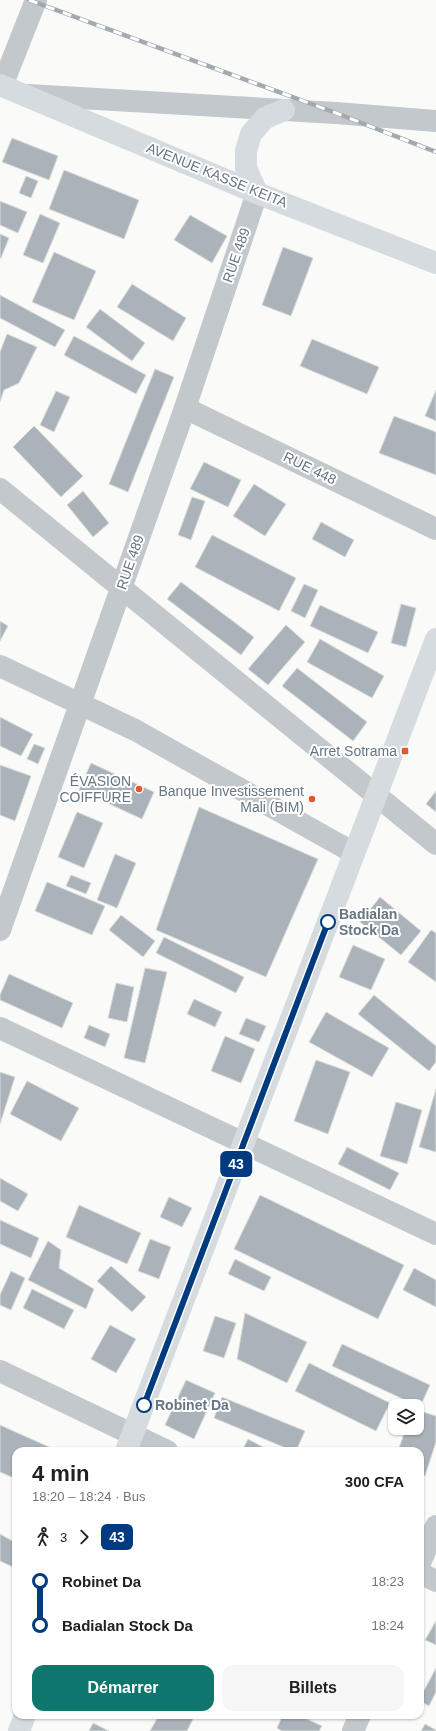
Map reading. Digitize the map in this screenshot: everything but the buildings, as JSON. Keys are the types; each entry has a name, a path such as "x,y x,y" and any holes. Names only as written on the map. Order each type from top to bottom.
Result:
{"main road":[{"name":"AVENUE KASSE KEITA","path":"1,85 257,192 436,263"},
{"path":"257,192 246,168 246,151 249,139 251,134 265,118 284,110"},
{"path":"129,1443 436,639"},
{"path":"19,1731 24,1719"}],"street":[{"path":"1,85 36,0"},
{"path":"25,95 336,113 436,121"},
{"name":"RUE 489","path":"0,930 185,408 257,192"},
{"name":"RUE 448","path":"185,408 436,529"},
{"path":"0,489 436,844"},
{"path":"0,666 135,730 354,853"},
{"path":"0,1028 436,1234"},
{"path":"0,1371 129,1443 148,1447"},
{"path":"424,1554 436,1526"},
{"path":"424,1575 436,1581"},
{"path":"353,1731 358,1719"}],"railway":[{"path":"29,0 336,113 436,152"}],"bus line":[{"name":"43","path":"144,1405 328,922"}],"place":[{"name":"Arret Sotrama","path":"405,751"},
{"name":"ÉVASION COIFFURE","path":"139,789"},
{"name":"Banque Investissement Mali (BIM)","path":"312,799"},
{"name":"Badialan Stock Da","path":"328,922"},
{"name":"Robinet Da","path":"144,1405"}]}
